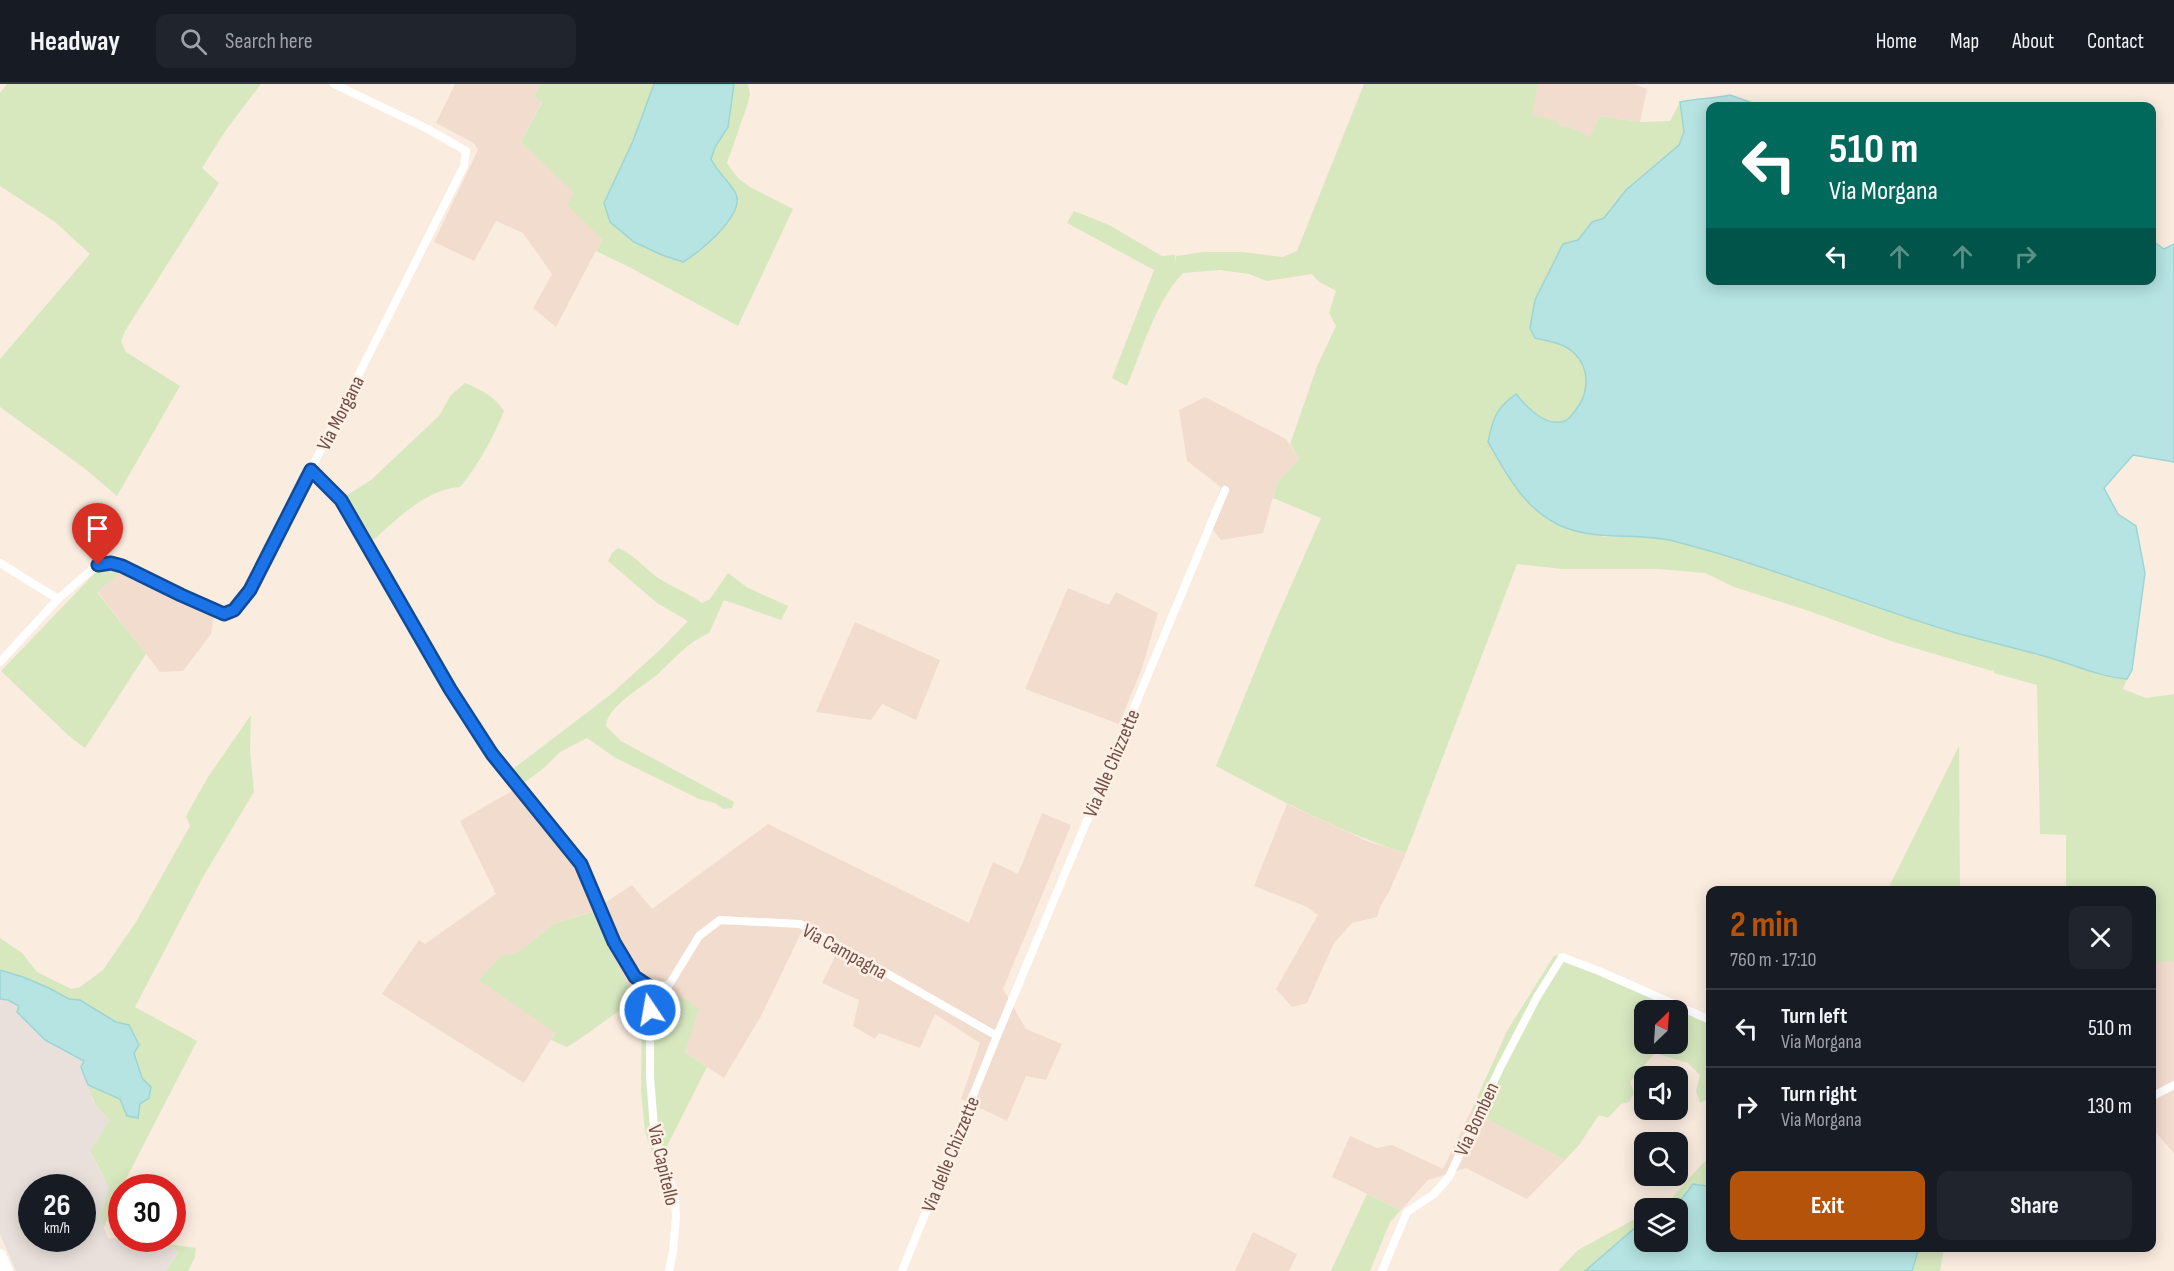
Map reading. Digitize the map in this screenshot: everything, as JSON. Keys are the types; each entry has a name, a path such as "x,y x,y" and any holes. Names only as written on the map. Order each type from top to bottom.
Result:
{"main road":[{"path":"0,1255 7,1271"}],"street":[{"name":"Via Morgana","path":"0,662 58,599 98,565 111,563 122,566 224,614 234,610 250,590 464,166 466,151 428,129 334,84"},
{"path":"311,470 341,500 450,689 492,754 581,864 614,942 635,977 650,987"},
{"name":"Via Alle Chizzette","path":"997,1036 1225,490"},
{"path":"0,563 58,599"},
{"name":"Via Campagna","path":"650,987 669,985 699,936 720,920 800,924 997,1036"},
{"name":"Via Bomben","path":"1382,1271 1407,1212 1434,1194 1449,1177 1536,997 1562,957 1706,1018"},
{"name":"Via Capitello","path":"650,987 650,1077 654,1138 675,1199 674,1251 669,1271"},
{"name":"Via delle Chizzette","path":"902,1271 997,1036"},
{"path":"2156,1094 2174,1085"}],"shaded area":[{"path":"455,84 540,84 534,97 542,101 521,142 575,193 602,239 556,327 533,308 552,274 523,233 496,221 474,261 434,242 478,150 474,143 436,123"},
{"path":"1538,84 1634,84 1647,89 1640,122 1600,116 1590,138 1566,125 1563,129 1531,115"},
{"path":"1205,397 1286,439 1299,459 1277,483 1263,533 1221,540 1208,523 1221,487 1187,461 1179,410"},
{"path":"123,570 214,615 211,634 183,671 160,672 97,591"},
{"path":"1068,588 1109,605 1116,592 1158,613 1142,668 1119,724 1025,689"},
{"path":"855,622 940,660 916,720 882,704 871,720 816,712"},
{"path":"517,788 573,857 596,909 632,885 652,909 768,824 969,923 993,862 1018,874 1042,813 1071,825 1003,989 1026,1029 1062,1044 1046,1080 1026,1076 1007,1121 961,1099 980,1043 935,1014 920,1048 879,1033 875,1039 853,1026 859,1000 822,983 837,953 801,933 761,1016 724,1078 685,1052 646,1002 636,1001 591,912 553,924 520,951 501,956 480,980 555,1033 524,1083 382,994 419,940 425,944 496,894 460,821"},
{"path":"1287,804 1367,841 1406,853 1377,917 1352,923 1334,943 1307,1003 1292,1007 1276,989 1318,915 1307,907 1254,886"},
{"path":"2156,961 2174,961 2174,1153 2156,1133"},
{"path":"0,999 8,1000 19,1006 45,1040 84,1061 82,1067 93,1101 110,1120 90,1152 108,1186 100,1217 108,1238 108,1252 178,1252 166,1271 16,1271 0,1234"},
{"path":"1471,1111 1565,1160 1527,1199 1466,1168 1428,1180 1401,1210 1332,1177 1350,1136 1377,1148 1392,1145 1443,1169"},
{"path":"1253,1232 1297,1254 1289,1271 1235,1271"}],"green space":[{"path":"7,84 261,84 226,130 202,168 219,183 125,331 121,342 126,352 180,386 117,496 84,468 0,407 0,359 90,254 55,222 0,186 0,93"},
{"path":"540,84 654,84 633,141 617,175 634,242 683,262 737,194 716,170 711,159 715,147 728,127 734,84 748,84 750,94 747,106 727,163 738,178 750,187 793,209 738,326 596,251 602,239 567,205 574,193 521,142 542,102 534,97"},
{"path":"1364,84 1538,84 1532,115 1556,121 1563,129 1565,125 1590,137 1600,116 1640,122 1670,121 1680,102 1684,132 1679,145 1626,190 1604,218 1592,222 1578,240 1530,328 1535,337 1565,347 1579,359 1586,381 1580,404 1568,419 1555,422 1536,414 1516,395 1603,537 1651,537 1675,541 1791,577 1953,632 2127,679 2123,689 2146,698 2174,694 2174,961 2156,962 2156,886 2066,886 2066,835 2040,834 2037,685 1994,673 1994,669 1992,671 1894,642 1734,587 1705,573 1659,569 1562,569 1517,564 1406,853 1333,825 1216,766 1275,622 1321,518 1273,498 1277,483 1299,459 1290,444 1318,364 1336,326 1329,313 1336,291 1318,281 1312,274 1267,281 1249,274 1220,270 1183,273 1173,284 1157,312 1127,386 1112,378 1154,270 1067,223 1074,211 1109,225 1162,256 1175,255 1175,264 1176,256 1203,252 1243,252 1283,257 1297,251"},
{"path":"465,383 487,394 504,411 479,460 460,487 433,494 421,501 396,519 364,549 334,501 371,480 439,416 451,395"},
{"path":"618,548 660,579 702,603 710,599 728,573 748,588 788,606 781,620 724,600 709,633 688,646 658,674 619,704 608,719 606,726 621,741 734,802 732,808 723,809 715,803 699,799 614,757 587,738 560,752 544,768 517,788 505,775 610,695 688,621 657,603 608,561"},
{"path":"107,566 123,570 97,592 146,654 85,748 69,736 1,671 96,572"},
{"path":"251,715 250,749 254,792 203,877 135,1007 197,1041 129,1174 108,1174 108,1186 90,1151 110,1120 96,1105 88,1085 120,1099 127,1116 142,1078 133,1052 129,1025 116,1022 80,1000 69,999 24,977 0,970 0,938 22,953 37,972 71,989 80,987 103,970 136,922 190,826 186,816 208,777"},
{"path":"1959,746 1960,886 1889,886"},
{"path":"592,912 636,1001 567,1047 551,1040 555,1033 479,980 501,956 520,951 553,924"},
{"path":"1559,955 1667,1000 1634,1000 1634,1054 1654,1054 1644,1066 1634,1066 1634,1077 1630,1082 1634,1093 1629,1102 1621,1104 1608,1118 1599,1115 1579,1145 1565,1160 1471,1111 1507,1031 1554,956"},
{"path":"663,986 699,1008 685,1052 707,1067 657,1166 645,1132 641,1091 642,1001 646,1002"},
{"path":"1688,1009 1706,1016 1706,1100 1700,1103 1696,1091 1700,1075 1688,1063 1658,1054 1688,1054"},
{"path":"1706,1161 1706,1186 1693,1184 1683,1198 1672,1198 1682,1186 1688,1186 1688,1180"},
{"path":"108,1191 108,1217 104,1228 100,1217"},
{"path":"1367,1194 1401,1210 1390,1222 1370,1271 1331,1271"},
{"path":"1634,1219 1634,1229 1585,1271 1558,1271 1578,1250"},
{"path":"186,1247 196,1248 195,1257 188,1271 166,1271 178,1252 186,1252"},
{"path":"1918,1252 1943,1252 1940,1271 1912,1271"}],"water":[{"path":"654,84 734,84 728,127 715,147 711,159 734,190 737,203 734,212 719,232 683,262 634,242 610,222 604,203 633,141"},
{"path":"1730,95 1750,102 1706,102 1706,285 2156,285 2156,243 2164,249 2174,244 2174,462 2133,455 2104,488 2118,514 2136,526 2145,573 2132,670 2127,679 2116,678 1953,632 1746,562 1677,542 1571,530 1545,517 1516,488 1488,442 1494,420 1500,409 1516,394 1542,418 1561,422 1575,411 1585,389 1583,366 1574,353 1551,341 1535,338 1530,328 1535,300 1563,244 1578,240 1592,222 1604,218 1626,190 1679,145 1684,132 1680,102"},
{"path":"0,970 23,977 69,999 80,1000 116,1022 129,1025 139,1045 134,1053 142,1078 151,1087 149,1098 140,1104 138,1118 127,1116 120,1099 88,1085 81,1067 84,1061 45,1040 17,1012 19,1006 8,1000 0,999"},
{"path":"1693,1184 1706,1186 1706,1252 1918,1252 1912,1271 1585,1271 1634,1229 1634,1252 1688,1252 1688,1198 1682,1198"}],"route":[{"path":"98,565 111,563 122,566 224,614 234,610 250,590 311,470 341,500 450,689 492,754 581,864 614,942 635,977 650,987 650,1010"}]}
